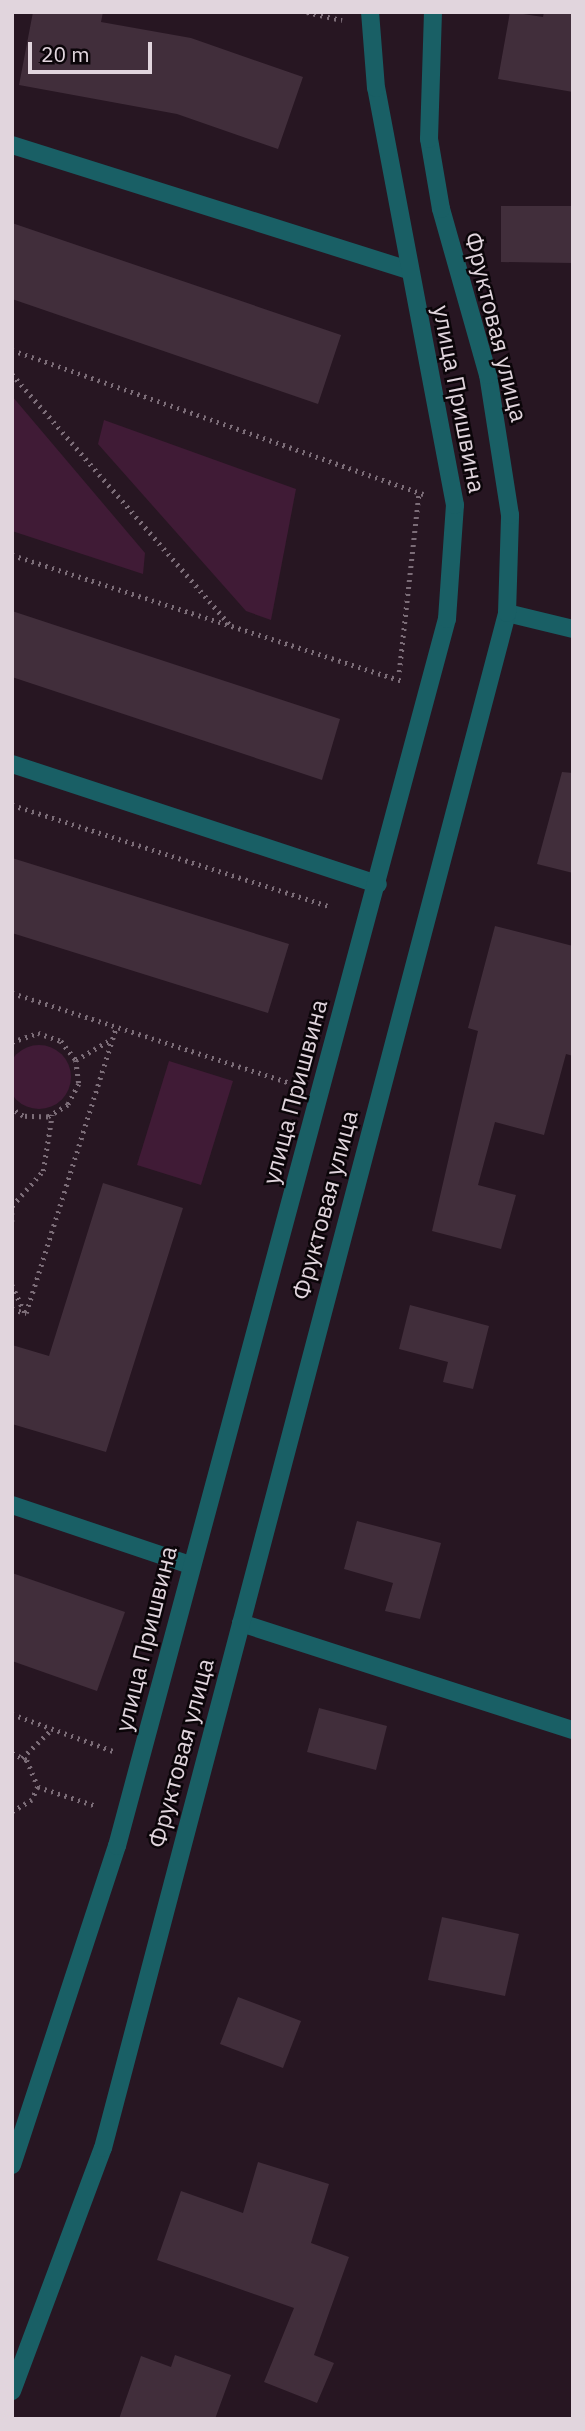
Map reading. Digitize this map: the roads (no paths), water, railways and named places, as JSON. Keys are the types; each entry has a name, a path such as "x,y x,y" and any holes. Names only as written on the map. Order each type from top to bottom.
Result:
{"street":[{"name":"улица Пришвина","path":"12,2165 140,1761 190,1565 378,884 447,619 455,505 376,88 370,12"},
{"name":"Фруктовая улица","path":"12,2391 103,2148 506,613 510,515 494,413 429,139 433,12"},
{"path":"12,145 409,270"},
{"path":"506,613 573,629"},
{"path":"12,764 378,884"},
{"path":"12,1505 190,1565"},
{"path":"241,1623 573,1730"}]}
